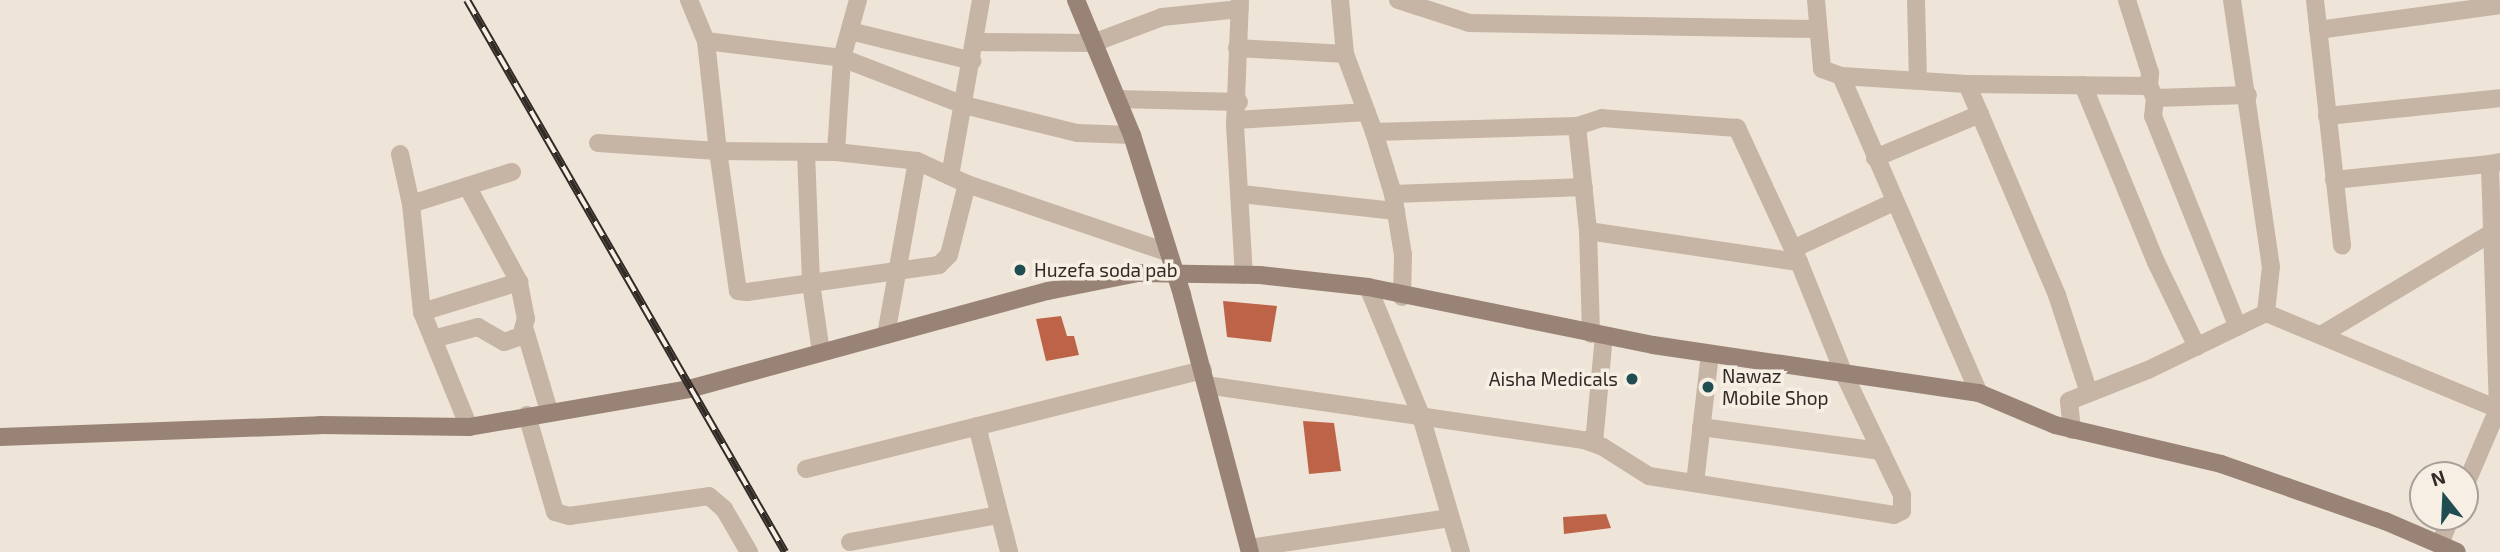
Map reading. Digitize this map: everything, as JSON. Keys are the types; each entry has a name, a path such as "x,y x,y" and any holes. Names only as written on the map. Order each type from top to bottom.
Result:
{"main road":[{"path":"1076,0 1132,135 1175,273 1249,550"},
{"path":"0,437 320,425 469,427 689,388 1048,291 1138,273 1244,275 1368,287 1402,297 1597,335 1979,393 2072,430 2221,464 2456,552"}],"street":[{"path":"690,0 706,41 738,291 895,272 946,261 967,184"},
{"path":"836,152 842,58 858,0"},
{"path":"950,176 981,0"},
{"path":"1340,0 1345,54 1374,132 1394,202 1403,255 1402,297"},
{"path":"1398,0 1469,23 1818,29"},
{"path":"1816,0 1822,69 1841,76 1967,84 2083,85 2152,92 2248,95"},
{"path":"1916,0 1918,80"},
{"path":"2127,0 2150,73 2153,116 2238,327"},
{"path":"2232,0 2272,266 2266,313"},
{"path":"2315,0 2342,246"},
{"path":"975,42 1093,43 1162,17 1240,5 1237,48 1239,102 1236,120 1244,275"},
{"path":"2318,30 2500,5"},
{"path":"850,31 972,61"},
{"path":"706,41 842,58 964,105 1077,133 1132,135"},
{"path":"1237,48 1345,54"},
{"path":"1841,76 1979,393"},
{"path":"1967,84 2057,295 2089,393"},
{"path":"2083,85 2155,262 2197,346"},
{"path":"2327,116 2500,98"},
{"path":"1117,99 1239,102"},
{"path":"1236,120 1367,112"},
{"path":"1875,158 1980,114"},
{"path":"806,469 977,426 1204,377 1594,443 1641,473 1695,483 1894,515 1905,504 1844,374 1796,256 1737,128 1602,118 1577,126 1374,132"},
{"path":"1577,126 1597,335 1594,443"},
{"path":"598,144 718,151 836,152 917,161 967,184 1167,252"},
{"path":"806,152 811,283 821,352"},
{"path":"400,154 411,204 422,312 469,427"},
{"path":"886,335 895,272 917,161"},
{"path":"2334,180 2495,163 2493,232 2498,409 2476,461"},
{"path":"411,204 512,172"},
{"path":"467,186 519,282 524,327 549,411"},
{"path":"1241,194 1394,202 1584,187"},
{"path":"1588,231 1796,256 1894,202"},
{"path":"2321,335 2493,232"},
{"path":"422,312 519,282"},
{"path":"1368,287 1420,413 1461,552"},
{"path":"2072,430 2069,401 2266,313 2498,409"},
{"path":"433,339 478,327 501,343 521,336 524,327"},
{"path":"1695,483 1710,354"},
{"path":"527,415 555,512 569,516 709,496 724,509 749,552"},
{"path":"977,426 1009,552"},
{"path":"1701,428 1881,451"},
{"path":"850,542 999,515"},
{"path":"1249,550 1450,519"},
{"path":"2440,544 2445,531"}],"building":[{"path":"1223,301 1277,306 1271,342 1227,337"},
{"path":"1061,316 1067,336 1074,336 1079,355 1046,361 1036,319"},
{"path":"1303,421 1334,423 1341,471 1309,474"},
{"path":"1606,514 1611,528 1564,534 1563,517"}],"railway":[{"path":"467,0 785,552"}],"place":[{"name":"Huzefa soda pab","path":"1020,270"},
{"name":"Aisha Medicals","path":"1632,379"},
{"name":"Nawaz Mobile Shop","path":"1708,387"}]}
